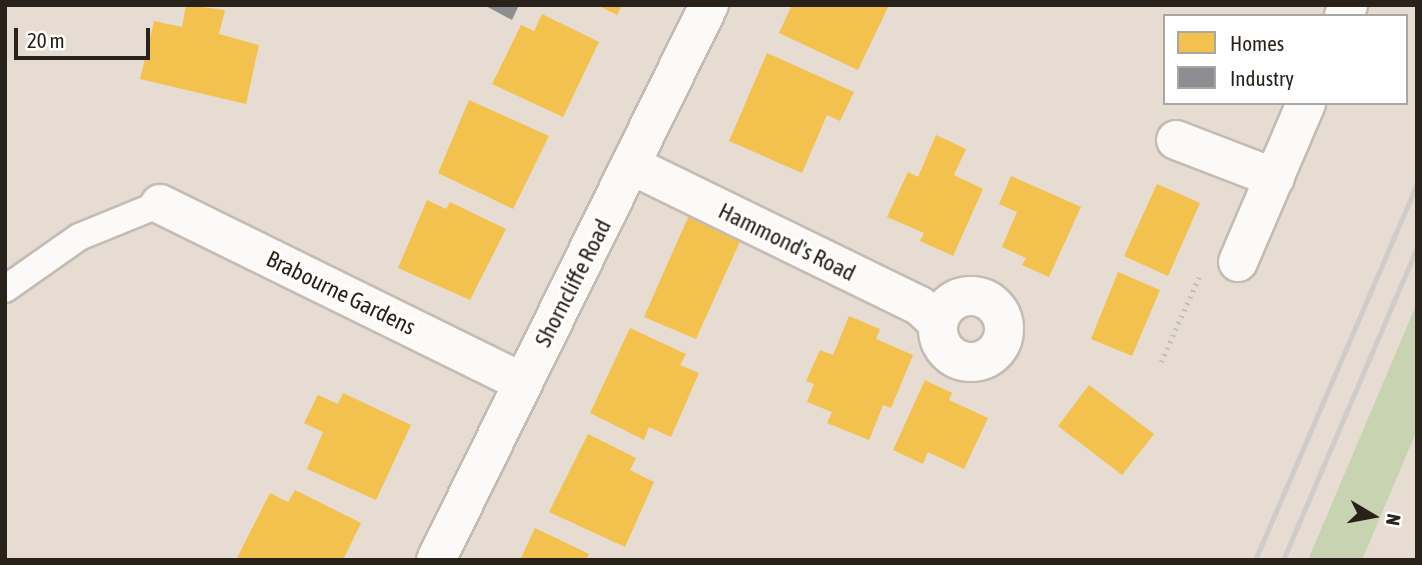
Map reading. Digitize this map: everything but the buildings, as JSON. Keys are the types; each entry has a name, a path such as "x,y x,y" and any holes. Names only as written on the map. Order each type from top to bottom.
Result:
{"street":[{"name":"Shorncliffe Road","path":"436,560 522,382 633,166 709,5"},
{"path":"1238,262 1306,105"},
{"path":"1176,140 1275,178"},
{"name":"Hammond's Road","path":"633,166 920,306 938,323"},
{"name":"Brabourne Gardens","path":"160,204 522,382"}],"lane":[{"path":"5,289 79,237 160,204"}],"path":[{"path":"1161,362 1210,252 1238,262"}],"green space":[{"path":"1417,303 1417,430 1362,560 1308,560"}],"railway":[{"path":"1255,560 1417,184"},
{"path":"1283,560 1417,248"}]}
